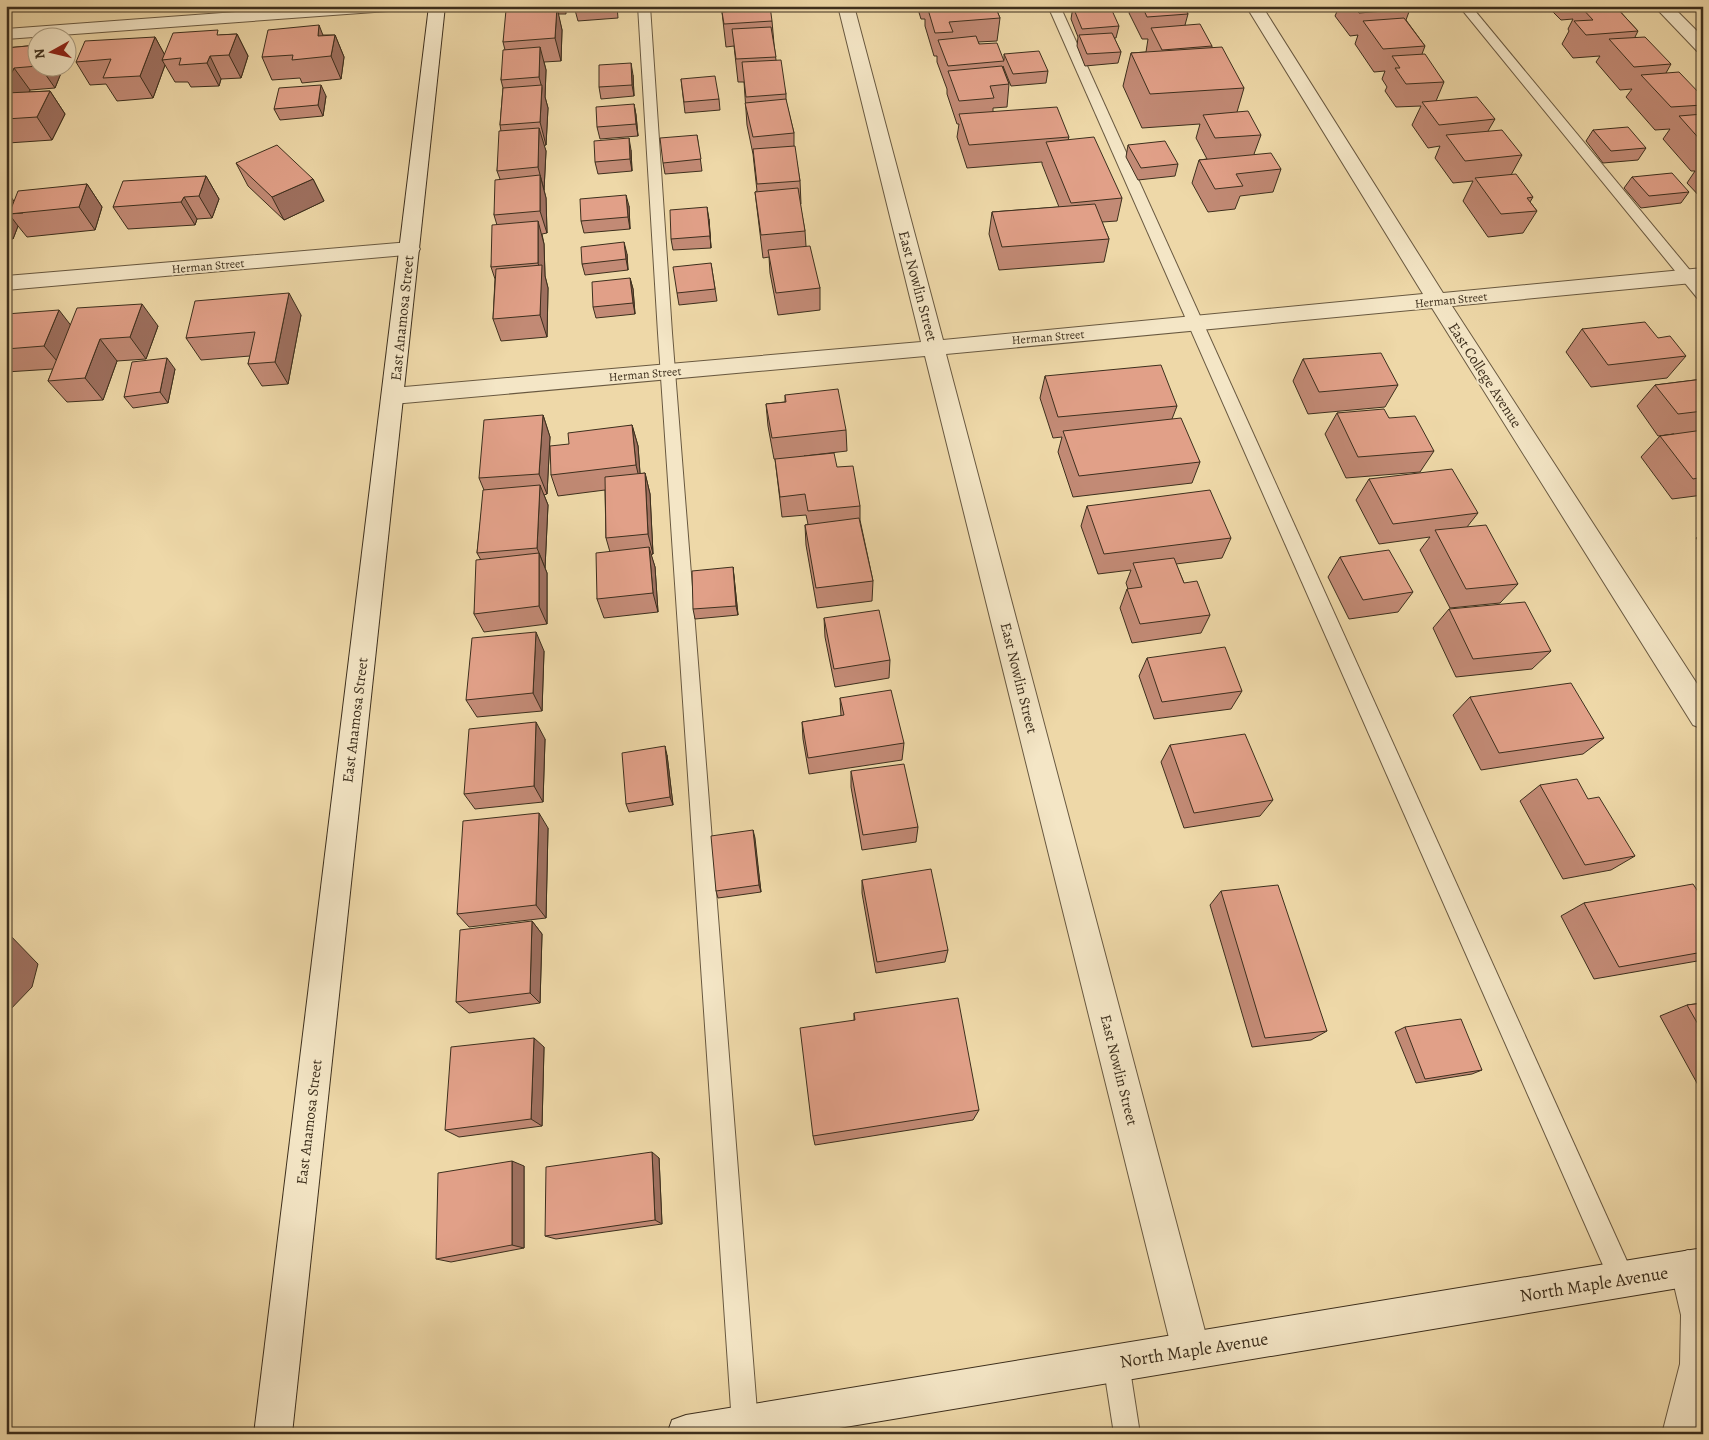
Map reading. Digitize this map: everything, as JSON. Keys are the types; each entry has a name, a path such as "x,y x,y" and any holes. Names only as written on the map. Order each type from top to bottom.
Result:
{"street":[{"path":"6,34 388,6"},
{"name":"East Anamosa Street","path":"273,1434 437,6"},
{"name":"East Nowlin Street","path":"846,6 1191,1350"},
{"name":"East College Avenue","path":"1254,6 1438,301 1703,717"},
{"path":"1662,6 1703,47"},
{"name":"Herman Street","path":"6,283 410,249"},
{"name":"Herman Street","path":"393,396 934,348 1695,276"},
{"path":"1681,1434 1699,1364 1699,1315 1695,1267"},
{"name":"North Maple Avenue","path":"686,1434 1695,1267"}],"lane":[{"path":"644,6 668,372 745,1424"},
{"path":"1054,6 1194,324 1622,1279"},
{"path":"1465,6 1695,276 1703,296"},
{"path":"1116,1363 1127,1434"}],"building":[{"path":"575,6 615,6 575,10"},
{"path":"734,6 770,6 772,21 724,24 722,12 734,11"},
{"path":"927,6 995,6 1000,18 949,22 953,32 935,33"},
{"path":"1110,6 1119,26 1082,29 1073,7"},
{"path":"1142,6 1184,6 1188,14 1147,17"},
{"path":"1353,6 1408,6 1410,9 1359,13"},
{"path":"1564,6 1580,6 1579,8 1567,9"},
{"path":"1580,6 1615,6 1638,31 1586,35 1574,21 1593,20"},
{"path":"557,7 555,38 503,42 506,10"},
{"path":"1404,18 1425,46 1383,49 1363,21"},
{"path":"1200,24 1212,46 1162,50 1151,28"},
{"path":"319,25 318,36 335,35 331,56 292,60 293,55 262,57 268,30"},
{"path":"771,27 776,57 736,59 732,29"},
{"path":"218,30 217,35 237,34 229,55 210,56 207,63 179,65 181,58 162,60 173,33"},
{"path":"1112,33 1121,52 1087,54 1079,35"},
{"path":"976,36 979,44 997,43 1004,61 948,66 938,40"},
{"path":"155,37 140,76 103,78 111,59 78,62 85,41"},
{"path":"1645,37 1671,64 1634,67 1609,39"},
{"path":"28,46 28,67 14,68 6,84 6,48"},
{"path":"540,47 539,77 501,80 503,50"},
{"path":"1222,47 1244,88 1150,94 1131,53"},
{"path":"1039,51 1048,71 1013,74 1004,54"},
{"path":"1425,54 1444,82 1406,84 1395,68 1400,68 1392,56"},
{"path":"781,60 786,94 746,97 742,62"},
{"path":"631,63 632,85 599,87 599,65"},
{"path":"1002,66 1009,84 990,86 994,98 959,101 948,71"},
{"path":"1679,72 1703,97 1703,105 1671,107 1641,75"},
{"path":"715,76 719,99 684,102 681,79"},
{"path":"321,85 318,105 274,109 279,88"},
{"path":"542,85 540,122 500,125 503,88"},
{"path":"50,91 37,117 6,119 6,93"},
{"path":"1477,97 1495,119 1439,125 1422,102"},
{"path":"786,99 794,133 753,137 745,103"},
{"path":"634,104 636,124 597,127 596,107"},
{"path":"1057,107 1069,137 969,145 959,114"},
{"path":"1248,111 1261,135 1215,138 1203,115"},
{"path":"1703,114 1703,143 1679,116"},
{"path":"1628,127 1646,148 1611,151 1593,130"},
{"path":"539,128 538,167 497,171 499,131"},
{"path":"1502,130 1522,155 1465,161 1446,135"},
{"path":"697,135 701,159 663,163 660,138"},
{"path":"1094,137 1122,198 1071,203 1046,142"},
{"path":"629,138 630,159 595,162 594,141"},
{"path":"1165,141 1178,164 1141,168 1128,145"},
{"path":"277,145 313,179 272,197 236,163"},
{"path":"795,146 800,181 757,184 753,149"},
{"path":"1271,153 1281,169 1236,174 1243,186 1215,189 1199,160"},
{"path":"1672,173 1689,192 1649,196 1632,177"},
{"path":"1516,174 1533,197 1527,198 1537,211 1501,214 1475,178"},
{"path":"540,175 540,211 494,215 495,180"},
{"path":"206,176 199,196 184,197 181,202 113,207 123,181"},
{"path":"87,184 79,207 9,214 18,191"},
{"path":"798,188 805,231 761,235 755,192"},
{"path":"626,195 628,217 581,221 580,199"},
{"path":"1095,204 1109,239 1002,247 992,212"},
{"path":"707,207 710,236 671,239 670,210"},
{"path":"538,221 538,263 491,267 492,225"},
{"path":"624,242 626,259 582,264 581,247"},
{"path":"810,246 820,288 776,293 768,250"},
{"path":"711,263 715,289 677,293 673,267"},
{"path":"542,265 540,315 493,319 496,269"},
{"path":"630,278 633,303 593,307 592,282"},
{"path":"289,293 275,362 248,364 255,332 186,338 195,301"},
{"path":"142,304 130,337 100,339 85,378 48,381 77,308"},
{"path":"59,310 44,346 6,349 6,314"},
{"path":"1645,322 1658,338 1670,336 1686,356 1608,365 1582,329"},
{"path":"1381,353 1398,385 1319,392 1303,359"},
{"path":"167,358 160,392 124,397 132,362"},
{"path":"1161,365 1177,406 1058,417 1045,376"},
{"path":"1703,379 1703,411 1678,414 1655,385"},
{"path":"838,389 846,430 772,438 766,404 786,402 785,395"},
{"path":"1384,409 1389,418 1415,416 1434,451 1358,457 1337,413"},
{"path":"543,415 539,474 479,478 484,420"},
{"path":"1181,418 1200,462 1079,476 1063,431"},
{"path":"632,425 636,465 551,475 550,446 569,444 568,433"},
{"path":"1703,430 1703,477 1693,479 1660,436"},
{"path":"834,453 837,467 853,466 860,506 808,511 805,494 780,497 775,459"},
{"path":"1452,469 1478,513 1393,524 1369,479"},
{"path":"645,473 648,534 606,538 605,477"},
{"path":"540,485 537,548 477,553 483,490"},
{"path":"1210,490 1231,538 1104,554 1087,506"},
{"path":"859,518 873,581 816,588 805,525"},
{"path":"1486,525 1518,584 1466,589 1435,530"},
{"path":"649,547 653,593 597,599 596,553"},
{"path":"1389,550 1413,592 1363,600 1340,557"},
{"path":"539,553 539,606 474,614 476,560"},
{"path":"1174,558 1184,583 1197,581 1210,615 1140,624 1127,589 1142,587 1133,563"},
{"path":"733,567 736,606 693,609 692,571"},
{"path":"1525,602 1551,651 1473,659 1449,609"},
{"path":"879,610 890,660 834,669 824,618"},
{"path":"536,632 533,693 466,700 472,638"},
{"path":"1225,647 1242,691 1162,702 1147,658"},
{"path":"1571,683 1604,738 1499,753 1470,697"},
{"path":"891,690 904,743 808,758 802,722 844,715 840,698"},
{"path":"536,722 534,786 464,794 469,729"},
{"path":"1245,734 1273,800 1194,813 1170,745"},
{"path":"665,746 670,797 626,804 622,753"},
{"path":"904,764 918,827 863,835 851,771"},
{"path":"1577,779 1588,799 1599,797 1635,856 1585,865 1540,785"},
{"path":"539,813 536,905 457,914 463,821"},
{"path":"753,830 759,885 716,891 711,836"},
{"path":"931,869 948,950 877,962 862,880"},
{"path":"1693,884 1703,899 1703,952 1619,967 1584,903"},
{"path":"1278,885 1327,1031 1265,1038 1221,891"},
{"path":"532,921 530,993 456,1002 460,930"},
{"path":"958,998 979,1110 813,1136 800,1028 855,1020 854,1013"},
{"path":"1703,1003 1703,1033 1687,1005"},
{"path":"1461,1019 1482,1070 1425,1079 1405,1027"},
{"path":"534,1038 531,1119 445,1130 451,1047"},
{"path":"652,1152 655,1220 545,1236 546,1167"},
{"path":"512,1161 512,1245 436,1259 438,1173"}]}
